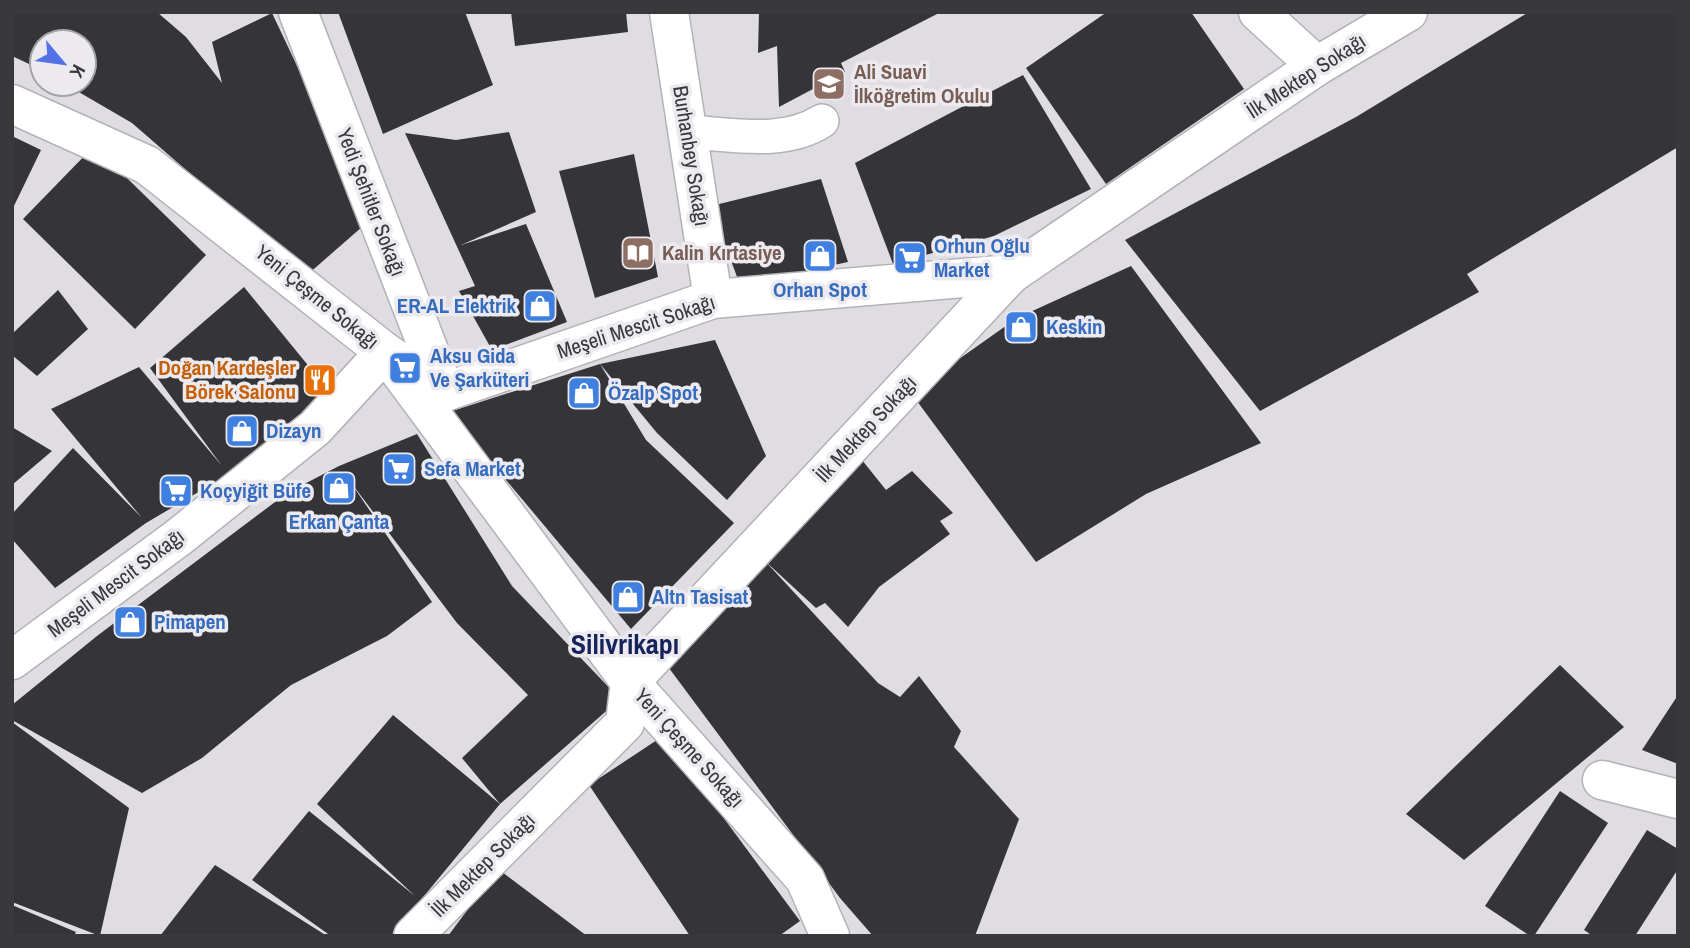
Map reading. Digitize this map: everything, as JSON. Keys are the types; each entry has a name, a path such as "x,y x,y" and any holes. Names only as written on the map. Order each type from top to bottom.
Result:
{"street":[{"name":"Yedi Şehitler Sokağı","path":"298,12 445,392"},
{"name":"Burhanbey Sokağı","path":"669,12 713,299"},
{"path":"1258,12 1317,66"},
{"name":"İlk Mektep Sokağı","path":"413,936 625,723 630,682 1011,274 1317,66 1408,12"},
{"name":"Yeni Çeşme Sokağı","path":"12,104 147,165 385,352 630,682 805,879 830,936"},
{"name":"Meşeli Mescit Sokağı","path":"445,392 713,299 1011,274"},
{"name":"Meşeli Mescit Sokağı","path":"12,660 179,537 315,428 385,352"},
{"path":"385,352 445,392"},
{"path":"1602,780 1678,799"}],"lane":[{"path":"687,132 759,138 812,127 822,121"}],"building":[{"path":"12,12 157,12 186,37 222,83 212,42 272,13 370,220 307,275 132,123 89,98 98,98 98,28 28,28 28,63 12,56"},
{"path":"338,12 465,12 493,85 383,134"},
{"path":"511,12 626,12 628,32 515,46"},
{"path":"759,12 941,12 841,63 845,72 779,107 777,46 758,53"},
{"path":"1107,12 1191,12 1244,89 1106,184 1026,68"},
{"path":"1529,12 1678,12 1678,147 1467,274 1479,292 1260,411 1125,240 1356,117"},
{"path":"1023,75 1091,189 994,236 893,264 855,163"},
{"path":"509,132 536,212 461,245 526,224 567,322 492,350 459,291 475,286 405,133 456,140"},
{"path":"12,136 41,150 12,210"},
{"path":"94,146 206,255 135,329 23,219"},
{"path":"634,154 658,277 595,298 559,171"},
{"path":"821,179 848,262 740,285 711,206"},
{"path":"1131,266 1261,443 1146,494 1036,562 911,393 1017,318"},
{"path":"244,287 329,391 229,474 146,523 55,588 12,539 12,514 73,448 142,518 51,409 139,367 222,466 150,368"},
{"path":"58,290 88,329 37,376 12,355 12,334"},
{"path":"715,340 766,456 727,500 657,433 600,364"},
{"path":"600,364 646,440 734,523 631,629 449,412"},
{"path":"12,427 52,451 12,485"},
{"path":"417,434 512,586 620,699 500,804 462,758 528,695 457,623 349,480 432,602 387,636 291,685 202,758 142,793 12,720 12,705 97,636 287,493 339,466"},
{"path":"858,455 886,490 912,471 953,513 940,521 950,534 879,587 848,627 825,603 816,608 765,561 878,683 900,697 919,676 961,731 954,747 1019,819 975,936 873,936 840,898 663,660"},
{"path":"1560,665 1624,727 1464,860 1406,814"},
{"path":"1678,695 1678,764 1642,750"},
{"path":"393,715 500,804 391,936 331,936 252,880 309,811 415,896 317,804"},
{"path":"12,722 129,808 100,936 12,902"},
{"path":"663,736 800,921 779,936 690,936 589,785"},
{"path":"1560,791 1608,823 1534,936 1530,936 1485,906"},
{"path":"1647,830 1678,849 1678,869 1635,936 1593,936 1584,930"},
{"path":"215,865 327,936 160,936"},
{"path":"498,869 587,936 448,936"},
{"path":"12,905 76,932 74,936 12,936"}],"place":[{"name":"Ali Suavi İlköğretim Okulu","path":"829,84"},
{"name":"Kalin Kırtasiye","path":"638,253"},
{"name":"Orhan Spot","path":"820,256"},
{"name":"Orhun Oğlu Market","path":"910,258"},
{"name":"ER-AL Elektrik","path":"540,306"},
{"name":"Keskin","path":"1021,327"},
{"name":"Aksu Gida Ve Şarküteri","path":"405,368"},
{"name":"Doğan Kardeşler Börek Salonu","path":"320,380"},
{"name":"Özalp Spot","path":"584,393"},
{"name":"Dizayn","path":"242,431"},
{"name":"Sefa Market","path":"399,469"},
{"name":"Erkan Çanta","path":"339,488"},
{"name":"Koçyiğit Büfe","path":"176,491"},
{"name":"Altn Tasisat","path":"628,597"},
{"name":"Pimapen","path":"130,622"}],"district":[{"name":"Silivrikapı","path":"625,644"}]}
